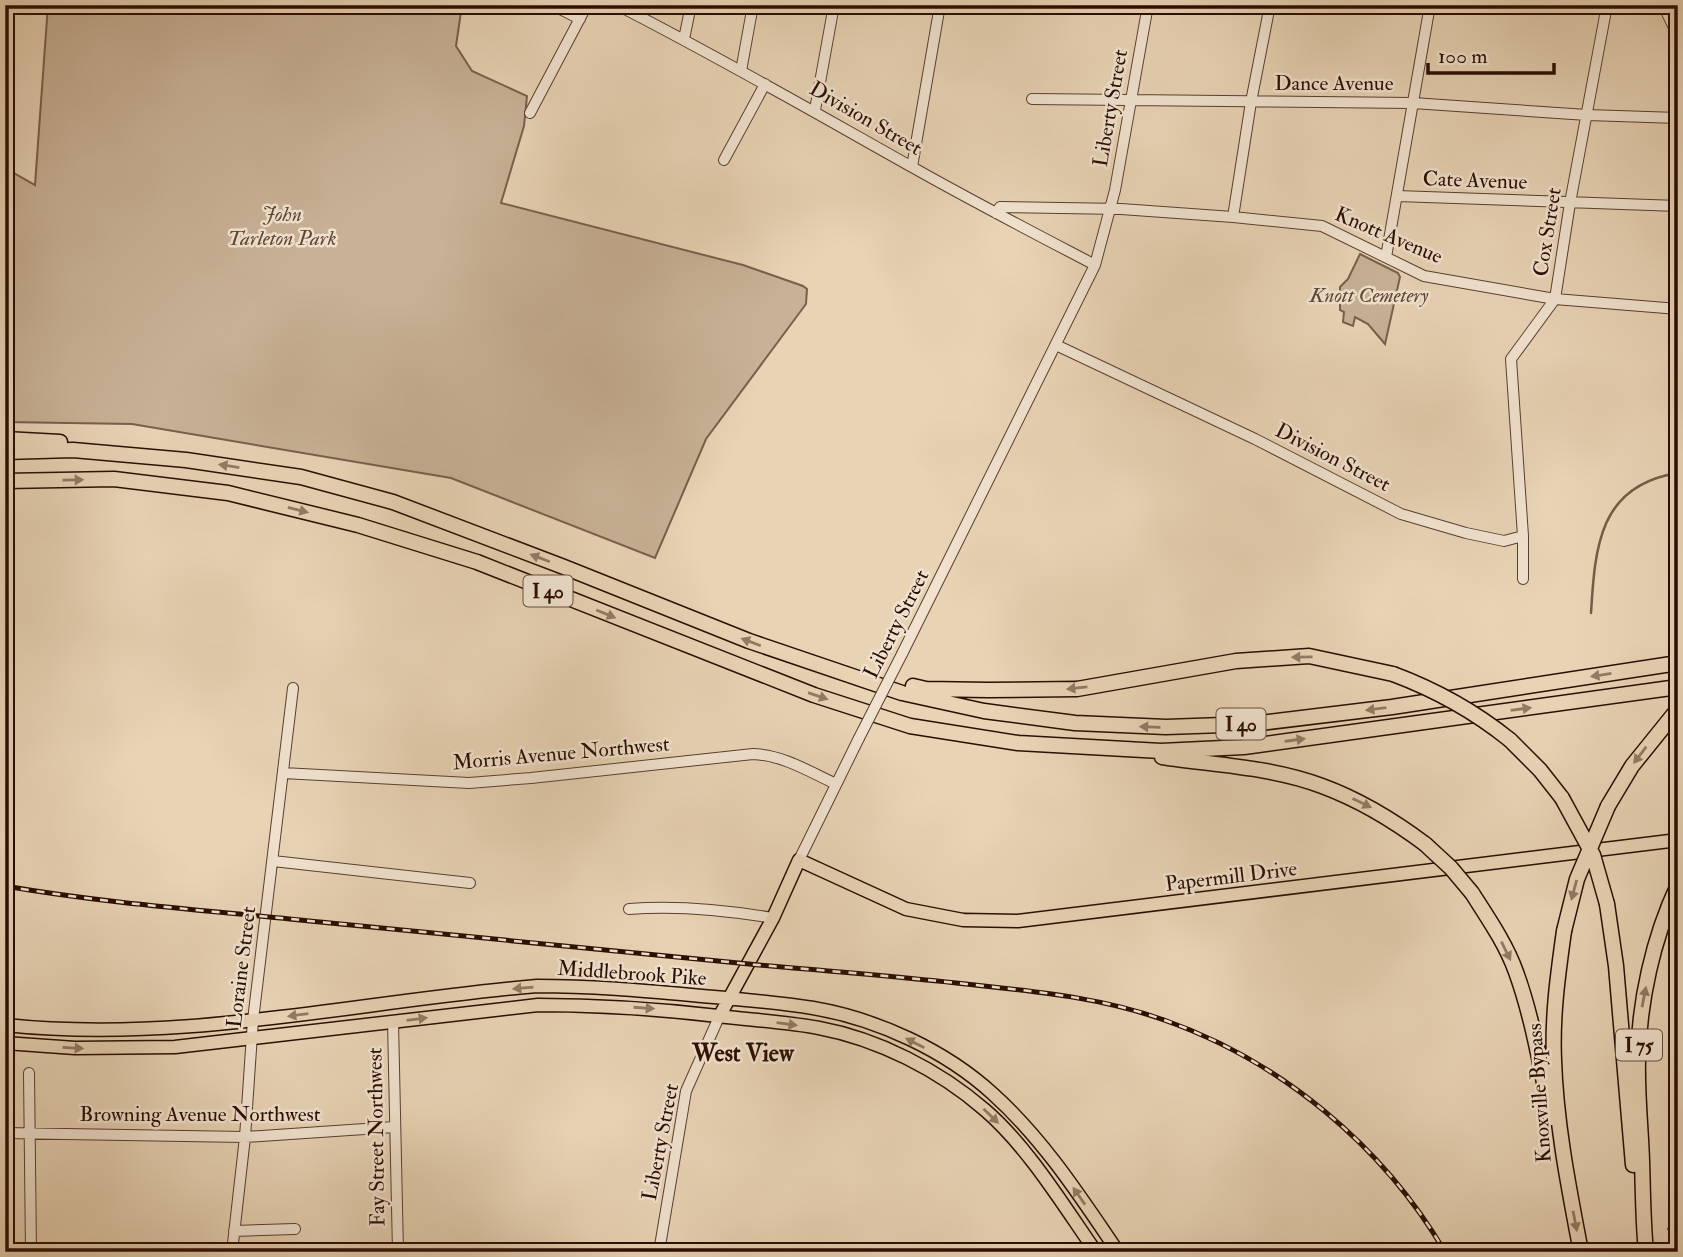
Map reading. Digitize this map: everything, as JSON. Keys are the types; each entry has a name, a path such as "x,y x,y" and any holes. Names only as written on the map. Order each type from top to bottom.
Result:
{"highway":[{"path":"5,439 87,444 187,460"},
{"name":"I 40","path":"5,452 73,450 187,460 301,477 393,502 816,665 904,694 984,711 1074,723 1166,727 1252,724 1392,707 1673,664"},
{"name":"I 40","path":"5,481 114,479 228,493 358,525 477,562 814,695 910,726 1018,743 1161,751 1244,747 1678,687"},
{"path":"816,665 926,689 1077,689 1236,661 1308,656 1393,674 1437,691 1460,704 1510,740 1540,770 1562,798 1593,855 1607,904 1616,966 1634,1173 1642,1211"},
{"name":"Knoxville Bypass","path":"1581,1252 1569,1191 1554,1059 1554,1007 1564,931 1577,879 1608,806 1632,766 1678,709"},
{"path":"1081,747 1268,772 1319,785 1374,809 1425,844 1451,868 1472,893 1494,926 1516,970 1532,1026 1569,1191"},
{"name":"I 75","path":"1646,1252 1642,1211 1638,1059 1643,1004 1661,928 1678,885"}],"main road":[{"name":"Papermill Drive","path":"799,860 906,909 963,920 1018,921 1678,840"},
{"name":"Liberty Street","path":"719,1017 773,918 799,860"},
{"name":"Middlebrook Pike","path":"5,1025 124,1031 173,1029 537,986 593,986 811,1007 857,1019 910,1040 957,1066 991,1092 1029,1129 1118,1252"},
{"name":"Middlebrook Pike","path":"5,1043 124,1049 175,1047 538,1005 606,1006 821,1029 899,1054 953,1085 985,1110 1015,1140 1096,1252"},
{"path":"28,1027 28,1046"}],"street":[{"path":"530,113 587,5"},
{"name":"Division Street","path":"617,5 815,110 912,167 998,210 1095,265"},
{"path":"684,39 691,5"},
{"path":"741,71 753,5"},
{"path":"815,110 834,5"},
{"path":"912,167 940,5"},
{"name":"Liberty Street","path":"799,860 1095,265 1111,209 1148,5"},
{"path":"1233,216 1270,5"},
{"path":"1386,257 1430,5"},
{"name":"Cox Street","path":"1523,579 1523,537 1511,359 1555,299 1607,5"},
{"path":"1630,5 1665,9 1678,36"},
{"path":"556,7 580,19"},
{"path":"724,160 765,84"},
{"name":"Dance Avenue","path":"1032,99 1413,103 1587,115 1678,118"},
{"name":"Cate Avenue","path":"1398,196 1678,206"},
{"name":"Knott Avenue","path":"998,210 1111,209 1233,216 1322,226 1424,276 1555,299 1678,309"},
{"name":"Division Street","path":"1056,345 1266,444 1401,514 1504,541 1523,537"},
{"name":"Loraine Street","path":"232,1252 245,1137 253,1020 293,688"},
{"name":"Morris Avenue Northwest","path":"283,773 469,783 766,754 836,784"},
{"path":"273,861 470,883"},
{"path":"629,909 689,909 773,918"},
{"name":"Liberty Street","path":"659,1252 686,1091 719,1017"},
{"name":"Fay Street Northwest","path":"393,1022 398,1252"},
{"path":"29,1073 31,1252"},
{"name":"Browning Avenue Northwest","path":"5,1133 245,1137 394,1127"},
{"path":"234,1231 295,1229"}],"green space":[{"name":"John Tarleton Park","path":"48,5 462,5 456,46 472,71 527,96 524,126 501,203 743,265 807,289 806,304 706,439 655,558 451,478 132,424 5,422 5,168 35,185"},
{"name":"Knott Cemetery","path":"1360,254 1398,273 1400,277 1385,344 1368,324 1355,317 1353,326 1343,322 1340,287 1348,279"}],"waterway":[{"path":"1591,613 1599,543 1606,523 1617,505 1632,491 1652,480 1678,473"},
{"path":"1668,1229 1678,1240"}],"railway":[{"path":"5,886 162,907 921,979 1071,997 1118,1006 1207,1037 1288,1083 1360,1143 1420,1213 1445,1252"}],"district":[{"name":"West View","path":"743,1053"}]}
